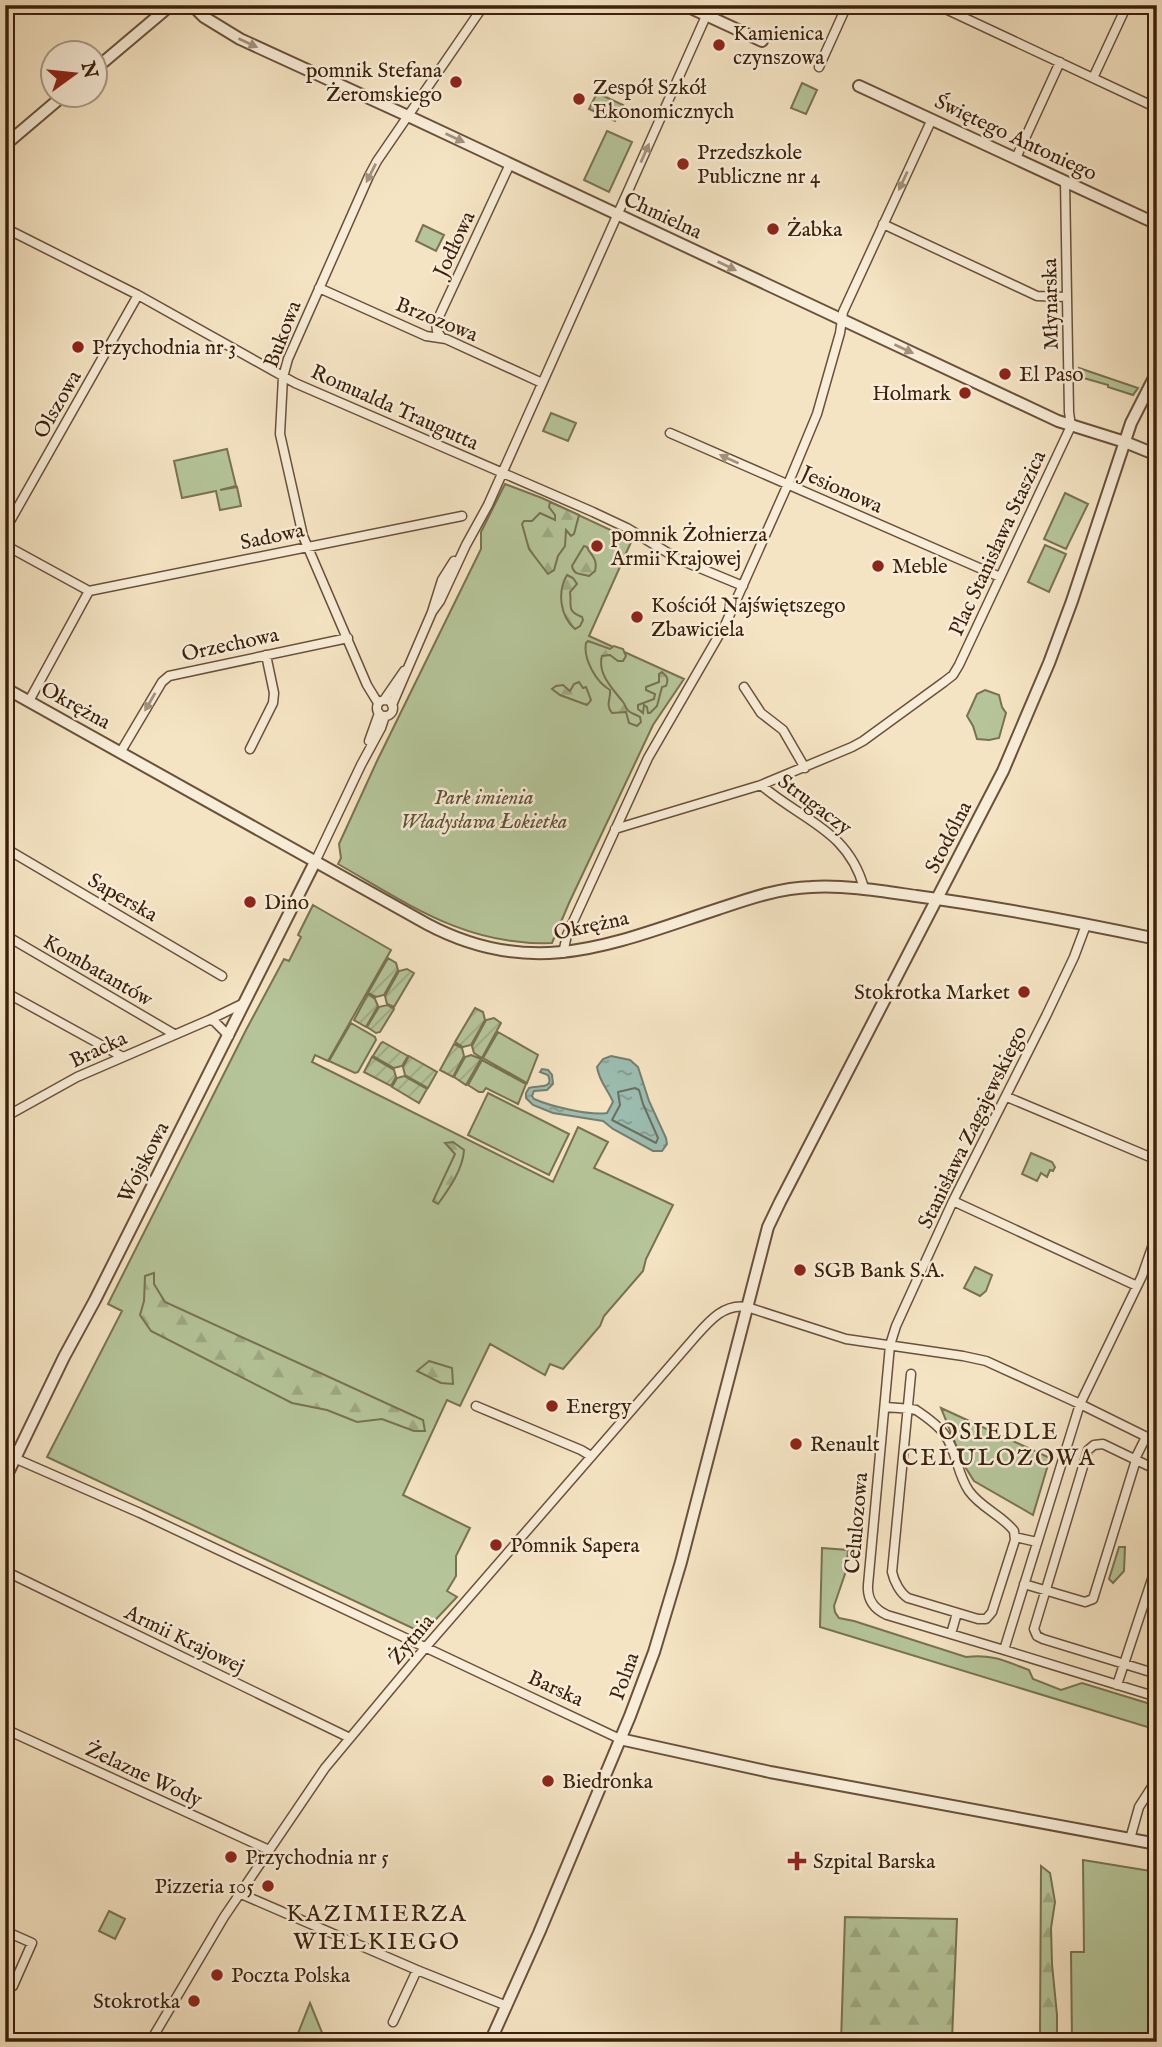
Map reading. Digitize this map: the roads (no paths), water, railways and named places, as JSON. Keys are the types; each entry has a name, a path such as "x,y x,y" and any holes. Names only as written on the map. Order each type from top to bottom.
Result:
{"street":[{"path":"108,58 171,5"},
{"name":"Chmielna","path":"192,5 204,17 235,37 1058,421 1157,455"},
{"name":"Bukowa","path":"385,703 367,685 307,547 282,444 280,424 283,377 288,359 369,176 484,5"},
{"path":"684,5 762,41"},
{"path":"819,68 847,5"},
{"path":"937,5 1157,108"},
{"path":"1093,78 1127,5"},
{"path":"315,862 381,729 382,715 377,708 385,703 408,666 432,612 488,505 706,16"},
{"path":"1016,158 1060,62"},
{"name":"Świętego Antoniego","path":"859,86 1157,223"},
{"path":"5,145 49,108"},
{"path":"563,953 567,935 656,742 726,622 788,485 817,414 843,312 932,119"},
{"name":"Jodłowa","path":"442,338 436,323 510,164"},
{"name":"Młynarska","path":"1065,181 1071,426"},
{"path":"883,224 1037,296 1067,297"},
{"name":"Romualda Traugutta","path":"5,228 138,295 283,377 627,528 672,555 743,586"},
{"name":"Brzozowa","path":"320,288 542,383"},
{"name":"Olszowa","path":"5,530 138,295"},
{"name":"Stodólna","path":"747,1307 774,1213 1003,771 1040,687 1072,601 1131,423 1157,372"},
{"name":"Plac Stanisława Staszica","path":"805,768 863,741 953,675 1071,426"},
{"name":"Jesionowa","path":"670,433 1000,577"},
{"name":"Sadowa","path":"89,591 462,516"},
{"path":"5,545 89,591 29,701"},
{"name":"Orzechowa","path":"120,752 162,682 169,676 348,638"},
{"path":"250,748 272,703 274,693 266,654"},
{"path":"615,829 761,785 805,768 783,730 761,713 744,687"},
{"name":"Okrężna","path":"5,688 427,924 457,938 491,948 514,952 563,953 615,943 769,893 812,887 864,888 938,898 1157,939"},
{"path":"382,715 391,713 385,703"},
{"name":"Strugaczy","path":"761,785 836,837 859,869 864,888"},
{"name":"Saperska","path":"5,848 222,976"},
{"name":"Wojskowa","path":"5,1479 10,1456 247,1002 315,862"},
{"name":"Stanisława Zagajewskiego","path":"890,1345 896,1326 953,1201 1007,1097 1074,957 1086,925"},
{"name":"Kombatantów","path":"5,935 174,1034"},
{"path":"5,992 123,1056"},
{"name":"Bracka","path":"5,1117 77,1077 247,1002"},
{"path":"209,1020 214,1021 229,1036"},
{"path":"1007,1097 1157,1160"},
{"path":"953,1201 1137,1286"},
{"path":"1004,1650 1080,1404 1137,1286 1157,1233"},
{"path":"747,1307 829,1335 986,1361 1157,1442"},
{"name":"Żytnia","path":"150,2042 200,1957 269,1850 350,1738 704,1326 727,1308 747,1307"},
{"name":"Polna","path":"490,2042 621,1739 654,1652 747,1307"},
{"name":"Celulozowa","path":"890,1345 869,1578 872,1604 881,1612 1157,1697"},
{"path":"884,1407 908,1409 918,1411 944,1433 968,1490 976,1500 1013,1528 1016,1537 990,1616 981,1620 906,1597 893,1576 908,1409 911,1374"},
{"path":"476,1406 591,1456"},
{"path":"1024,1584 1085,1602 1093,1599 1136,1460 1146,1437"},
{"path":"1157,1470 1103,1444 1094,1445 1088,1451 1034,1625 1037,1636 1157,1674"},
{"name":"Barska","path":"10,1456 141,1513 621,1739 770,1772 1157,1843"},
{"path":"1016,1537 1037,1542"},
{"path":"1117,1685 1157,1564"},
{"name":"Armii Krajowej","path":"5,1571 350,1738"},
{"path":"951,1634 957,1613"},
{"name":"Żelazne Wody","path":"5,1729 269,1850"},
{"path":"1130,1839 1139,1807 1157,1779"},
{"path":"5,1824 8,1825 5,1831"},
{"path":"241,1894 507,2006"},
{"path":"5,1931 32,1943 13,1986 5,1991"},
{"path":"393,2022 417,1970"}],"water":[{"path":"611,1056 630,1060 638,1067 649,1101 666,1138 667,1144 662,1151 653,1151 603,1121 553,1113 533,1105 526,1098 529,1088 549,1083 548,1075 540,1072 542,1069 548,1070 553,1084 547,1090 534,1091 534,1099 570,1110 607,1113 613,1102 597,1067 603,1059"}],"place":[{"name":"Kamienica czynszowa","path":"719,45"},
{"name":"pomnik Stefana Żeromskiego","path":"456,82"},
{"name":"Zespół Szkół Ekonomicznych","path":"579,99"},
{"name":"Przedszkole Publiczne nr 4","path":"683,164"},
{"name":"Żabka","path":"773,229"},
{"name":"Przychodnia nr 3","path":"78,347"},
{"name":"El Paso","path":"1005,374"},
{"name":"Holmark","path":"965,393"},
{"name":"pomnik Żołnierza Armii Krajowej","path":"597,546"},
{"name":"Meble","path":"878,566"},
{"name":"Kościół Najświętszego Zbawiciela","path":"637,617"},
{"name":"Dino","path":"250,902"},
{"name":"Stokrotka Market","path":"1024,992"},
{"name":"SGB Bank S.A.","path":"800,1270"},
{"name":"Energy","path":"552,1406"},
{"name":"Renault","path":"796,1444"},
{"name":"Pomnik Sapera","path":"496,1545"},
{"name":"Biedronka","path":"548,1781"},
{"name":"Przychodnia nr 5","path":"231,1857"},
{"name":"Szpital Barska","path":"797,1861"},
{"name":"Pizzeria 105","path":"268,1886"},
{"name":"Poczta Polska","path":"217,1975"},
{"name":"Stokrotka","path":"194,2001"}],"district":[{"name":"OSIEDLE CELULOZOWA","path":"999,1444"},
{"name":"KAZIMIERZA WIELKIEGO","path":"377,1927"}],"park label":[{"name":"Park imienia Władysława Łokietka","path":"484,809"}]}
